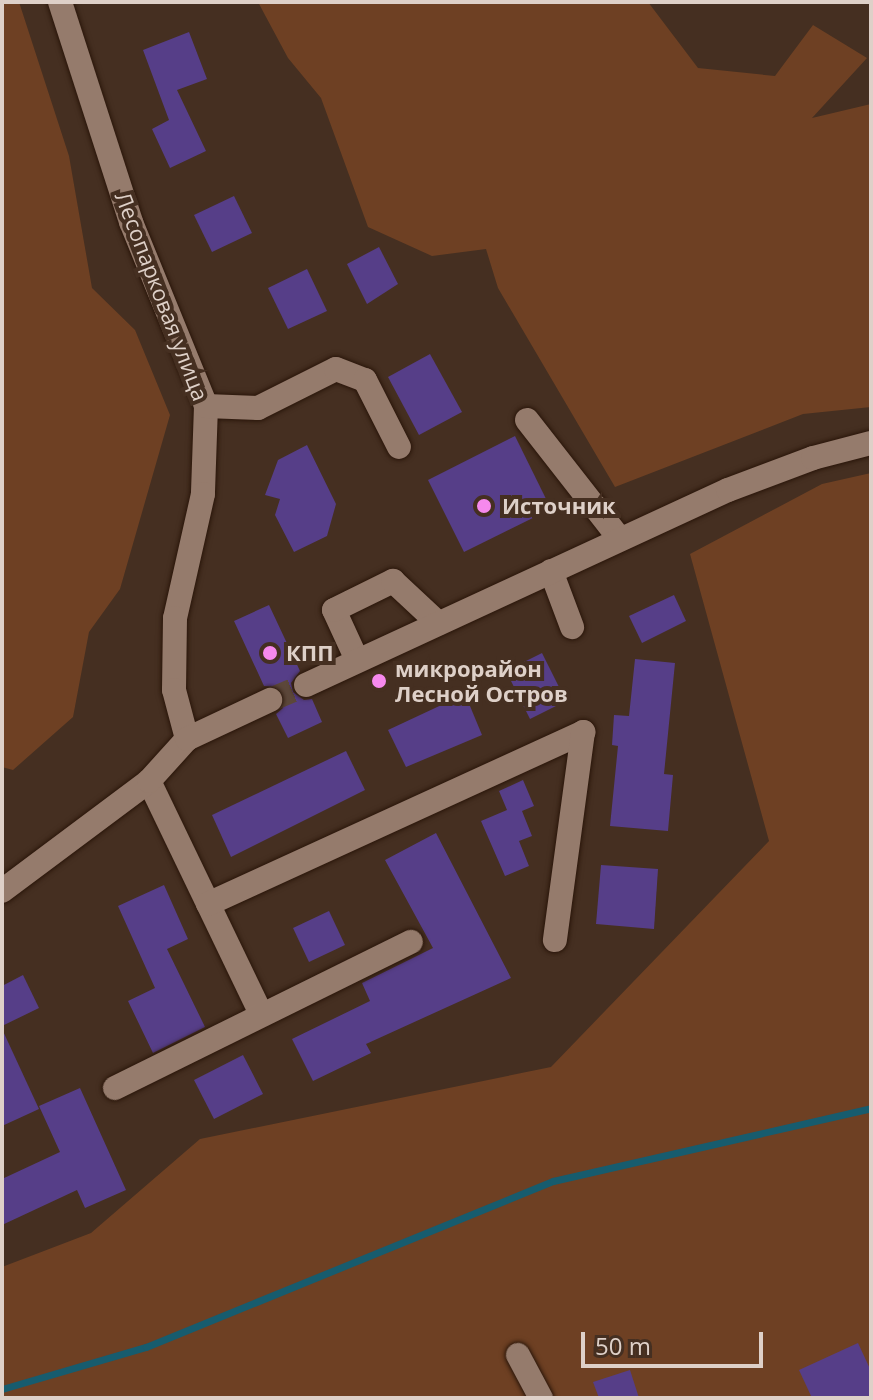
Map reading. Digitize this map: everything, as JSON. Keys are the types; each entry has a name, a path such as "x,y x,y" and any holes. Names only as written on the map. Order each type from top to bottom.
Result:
{"street":[{"name":"Лесопарковая улица","path":"60,2 131,222 206,406 203,494 175,618 174,690 187,739"},
{"path":"206,406 258,408 336,369 365,380 399,447"},
{"path":"527,420 620,539"},
{"path":"306,685 620,539 770,474 871,443"},
{"path":"551,571 572,627"},
{"path":"357,660 334,610 393,581 438,623"},
{"path":"2,891 149,781 187,739 270,700"},
{"path":"208,904 583,732 555,940"},
{"path":"149,781 261,1014"},
{"path":"115,1088 411,942"},
{"path":"518,1355 541,1398"}],"shaded area":[{"path":"2,2 19,2 69,156 92,288 135,330 170,415 120,589 89,632 73,717 13,770 2,767"},
{"path":"258,2 648,2 698,68 775,76 813,25 867,58 812,118 871,104 871,407 803,414 615,487 498,288 486,249 432,256 368,227 321,98 288,58"},
{"path":"871,473 871,1398 2,1398 2,1267 91,1233 200,1139 551,1067 769,841 690,554 822,484"}],"building":[{"path":"189,32 207,79 177,90 206,151 170,168 152,129 169,120 143,50"},
{"path":"234,196 252,233 212,252 194,215"},
{"path":"379,247 398,284 367,304 347,264"},
{"path":"307,269 327,311 288,329 268,288"},
{"path":"430,354 462,412 419,435 388,377"},
{"path":"515,436 551,509 464,552 428,480"},
{"path":"307,445 336,504 327,536 294,552 275,515 280,499 265,495 278,460"},
{"path":"674,595 686,621 642,643 629,616"},
{"name":"КПП","path":"269,605 300,671 291,683 293,692 304,700 312,699 322,722 288,738 276,714 283,708 284,694 278,687 264,686 234,621"},
{"path":"542,653 566,701 530,719 506,671"},
{"path":"635,659 675,663 664,774 673,775 668,831 610,826 618,746 612,745 614,715 629,716"},
{"path":"465,694 482,735 406,767 388,730"},
{"path":"346,751 365,790 231,857 212,815"},
{"path":"523,780 534,806 522,811 532,836 519,841 529,866 505,876 481,821 507,810 499,791"},
{"path":"436,833 511,978 366,1044 371,1053 313,1081 292,1039 370,1001 362,983 433,948 385,860"},
{"path":"601,865 658,869 654,929 596,924"},
{"path":"164,885 188,939 167,949 205,1027 153,1053 128,1001 155,988 118,906"},
{"path":"329,911 345,945 309,962 293,928"},
{"path":"23,975 39,1008 2,1026 2,986"},
{"path":"2,1029 39,1109 2,1126"},
{"path":"243,1055 263,1094 214,1119 194,1080"},
{"path":"80,1088 126,1190 85,1208 77,1190 2,1225 2,1179 60,1152 39,1106"},
{"path":"858,1343 871,1371 871,1398 812,1398 799,1370"},
{"path":"630,1370 639,1398 599,1398 593,1382"}],"waterway":[{"path":"2,1389 146,1347 553,1181 871,1108"}],"tunnel":[{"path":"270,700 306,685"}],"place":[{"name":"Источник","path":"484,506"},
{"name":"КПП","path":"270,653"},
{"name":"микрорайон Лесной Остров","path":"379,681"}]}
